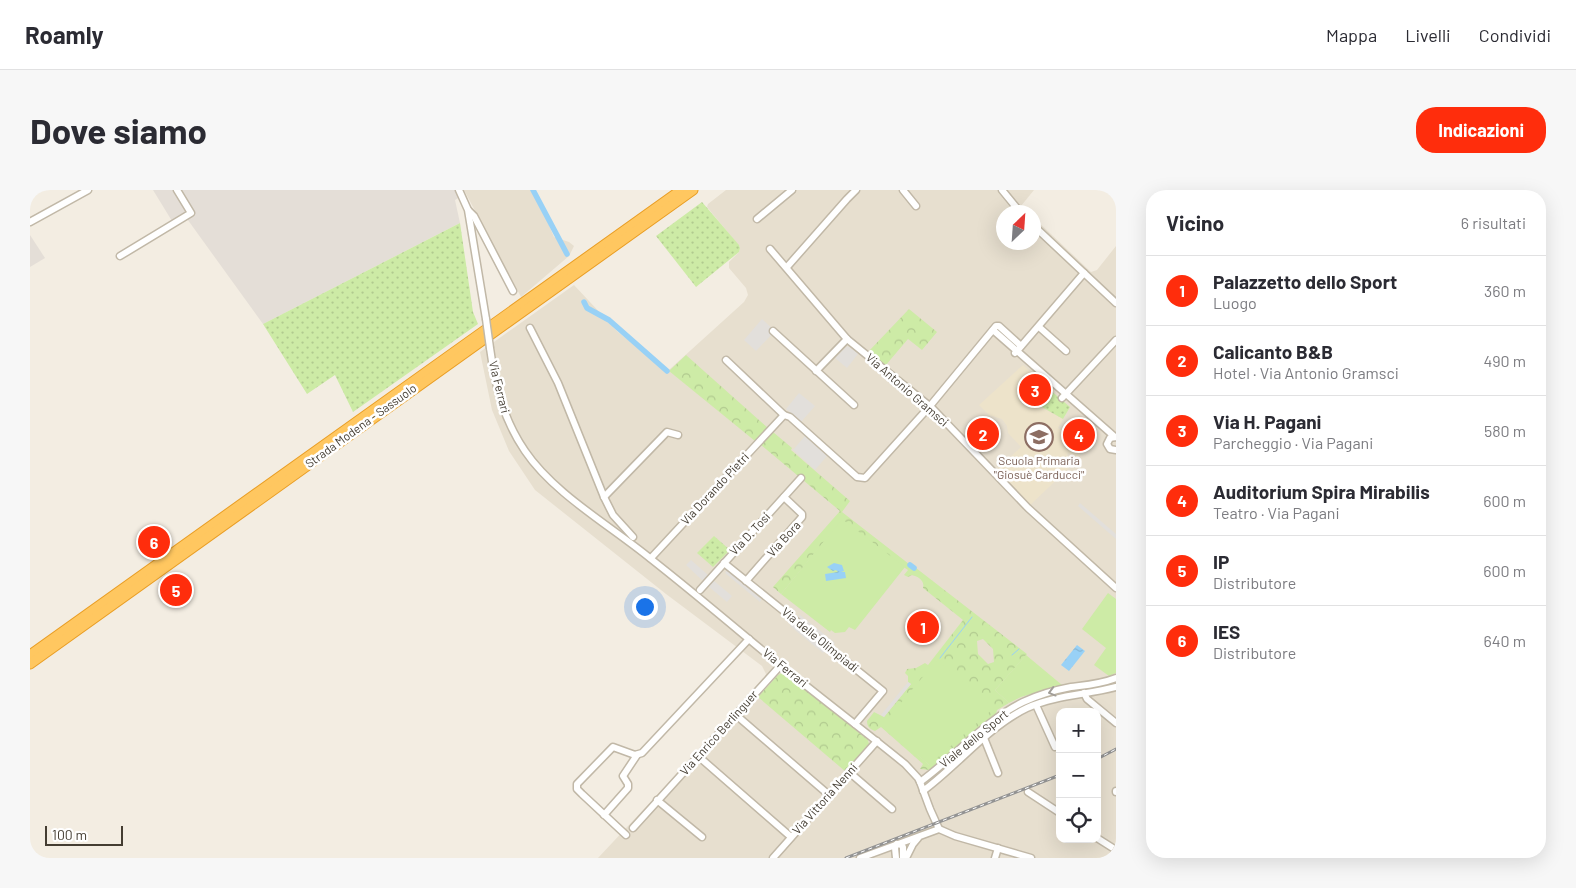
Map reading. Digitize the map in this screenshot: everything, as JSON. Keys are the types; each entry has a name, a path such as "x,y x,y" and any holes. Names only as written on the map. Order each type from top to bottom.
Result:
{"highway":[{"name":"Strada Modena - Sassuolo","path":"30,655 681,190"},
{"name":"Strada Modena - Sassuolo","path":"30,664 693,190"}],"street":[{"path":"30,222 88,190"},
{"path":"120,256 191,213 177,190"},
{"name":"Via Ferrari","path":"459,190 468,210 498,396 514,434 541,472 606,525 651,558 911,770 920,782 939,829"},
{"path":"757,219 792,190"},
{"path":"787,267 856,190"},
{"path":"903,190 916,206"},
{"path":"1002,190 1014,205"},
{"name":"Via Ferrari","path":"468,210 474,216 512,291"},
{"path":"1041,233 1116,303"},
{"name":"Via Antonio Gramsci","path":"770,249 847,338 930,406 1028,508 1116,588"},
{"path":"1018,350 1084,273"},
{"path":"726,360 782,417 790,418 857,477 862,479 867,477 930,406 996,326 999,326 1018,350 1064,396 1113,438 1108,442 1108,447 1111,450 1116,450"},
{"path":"1039,327 1066,351"},
{"path":"530,328 558,383 604,498 613,515 633,537"},
{"path":"773,331 854,405"},
{"path":"816,372 847,338"},
{"path":"1064,396 1116,340"},
{"name":"Via Dorando Pietri","path":"651,558 782,417"},
{"path":"604,498 667,432 678,435"},
{"name":"Via D. Tosi","path":"700,590 801,478"},
{"name":"Via Bora","path":"746,581 802,517 802,514 784,497"},
{"path":"606,525 613,515"},
{"name":"Via delle Olimpiadi","path":"724,563 882,691 856,724"},
{"path":"680,582 700,590 701,595 712,608"},
{"path":"604,815 628,788 624,776 637,755 642,753 749,639"},
{"name":"Via Enrico Berlinguer","path":"633,828 781,665"},
{"name":"Viale dello Sport","path":"920,782 989,724 1023,702 1066,688 1103,683 1116,678"},
{"name":"Viale dello Sport","path":"923,791 1011,717 1036,705 1068,696 1116,688"},
{"path":"1084,693 1087,699 1116,724"},
{"path":"1036,705 1056,748"},
{"path":"736,715 828,794"},
{"name":"Viale dello Sport","path":"984,738 998,772"},
{"name":"Via Vittoria Nenni","path":"773,858 877,741"},
{"path":"626,835 577,788 577,784 612,747 637,755"},
{"path":"698,756 791,836"},
{"path":"849,772 892,809"},
{"path":"1028,792 1056,810"},
{"path":"657,800 702,837"},
{"path":"860,858 939,829 955,836 1031,858"},
{"path":"905,858 919,837"},
{"path":"1101,841 1116,850"},
{"path":"895,858 897,844"},
{"path":"897,844 903,847 905,858"},
{"path":"996,858 998,848"},
{"path":"885,849 895,858"}],"shaded area":[{"path":"153,190 464,190 465,194 455,200 460,223 263,324 185,216 172,221"},
{"path":"464,190 532,190 554,237 569,242 574,246 569,256 521,297"},
{"path":"726,190 1034,190 1022,205 996,205 996,250 1041,250 1041,225 1091,272 1097,270 1116,246 1116,858 598,858 762,683 766,674 762,666 666,594 535,490 509,451 492,410 480,352 574,285 618,332 661,366 667,370 670,369 744,302 748,295 746,288 729,268 729,262 739,252 740,247 707,207 708,204"},
{"path":"30,235 45,258 30,267"},
{"path":"762,319 775,331 756,351 744,340"},
{"path":"847,346 858,354 847,368 835,358"},
{"name":"Scuola Primaria \"Giosuè Carducci\"","path":"1023,365 1045,385 1042,392 1030,385 1023,397 1063,419 1058,428 1061,430 1066,429 1067,441 1083,449 1078,458 1068,453 1067,455 1070,458 1065,463 1069,468 1026,509 993,473 1021,447 1008,433 1007,426 1002,419 989,415 979,405"},
{"path":"799,393 815,406 801,422 786,409"},
{"path":"805,436 827,456 815,470 793,450"},
{"path":"1080,503 1116,534 1116,539 1078,506"},
{"path":"691,560 708,575 703,581 686,565"},
{"path":"728,569 762,599 760,602 725,573"},
{"path":"713,580 732,596 727,602 708,586"},
{"path":"800,615 835,643 833,646 798,618"},
{"path":"792,623 826,650 823,653 790,626"},
{"path":"908,682 911,684 884,717 881,715"}],"green space":[{"path":"702,202 740,248 739,252 696,287 656,236"},
{"path":"460,223 473,312 478,324 353,412 335,375 307,394 263,324"},
{"path":"909,309 937,332 922,350 908,339 885,366 868,352"},
{"path":"686,355 768,428 755,441 669,371"},
{"path":"1050,390 1070,407 1063,419 1040,406"},
{"path":"773,432 850,501 842,512 909,564 909,567 916,568 1027,654 995,690 1009,703 997,710 996,714 929,770 920,769 923,764 881,727 875,731 870,729 867,721 874,712 884,717 911,684 908,682 908,676 905,673 907,669 916,668 925,663 928,665 963,620 923,588 921,580 912,575 908,577 904,575 908,570 842,520 781,594 773,587 840,511 761,445","holes":["983,639 993,649 994,662 988,664 978,654 977,641","937,660 929,765 917,754"]},
{"path":"842,519 905,567 855,630 849,627 845,632 835,633 831,630 830,632 781,594"},
{"path":"714,536 730,550 713,567 697,553"},
{"path":"1108,593 1116,599 1116,673 1109,676 1094,665 1106,648 1082,629"},
{"path":"1026,655 1062,685 1021,697 1009,703 995,690"},
{"path":"937,660 994,708 929,765 883,724"},
{"path":"782,673 786,673 868,740 869,744 846,772 758,697"}],"water":[{"path":"834,563 842,565 844,571 841,572 845,572 846,578 826,581 825,574 838,572 827,567"},
{"path":"1077,645 1085,651 1069,671 1061,665"}],"waterway":[{"path":"533,190 567,254"},
{"path":"584,302 587,308 609,320 667,371"},
{"path":"910,565 914,568"},
{"path":"940,658 972,617"},
{"path":"1012,655 1019,649"}],"railway":[{"path":"1101,757 1116,749"},
{"path":"846,858 1056,777"}],"place":[{"name":"Via H. Pagani","path":"1035,390"},
{"name":"Calicanto B&B","path":"983,434"},
{"name":"Auditorium Spira Mirabilis","path":"1079,435"},
{"name":"Scuola Primaria \"Giosuè Carducci\"","path":"1039,437"},
{"name":"IES","path":"154,542"},
{"name":"IP","path":"176,590"},
{"name":"Palazzetto dello Sport","path":"923,627"}]}
